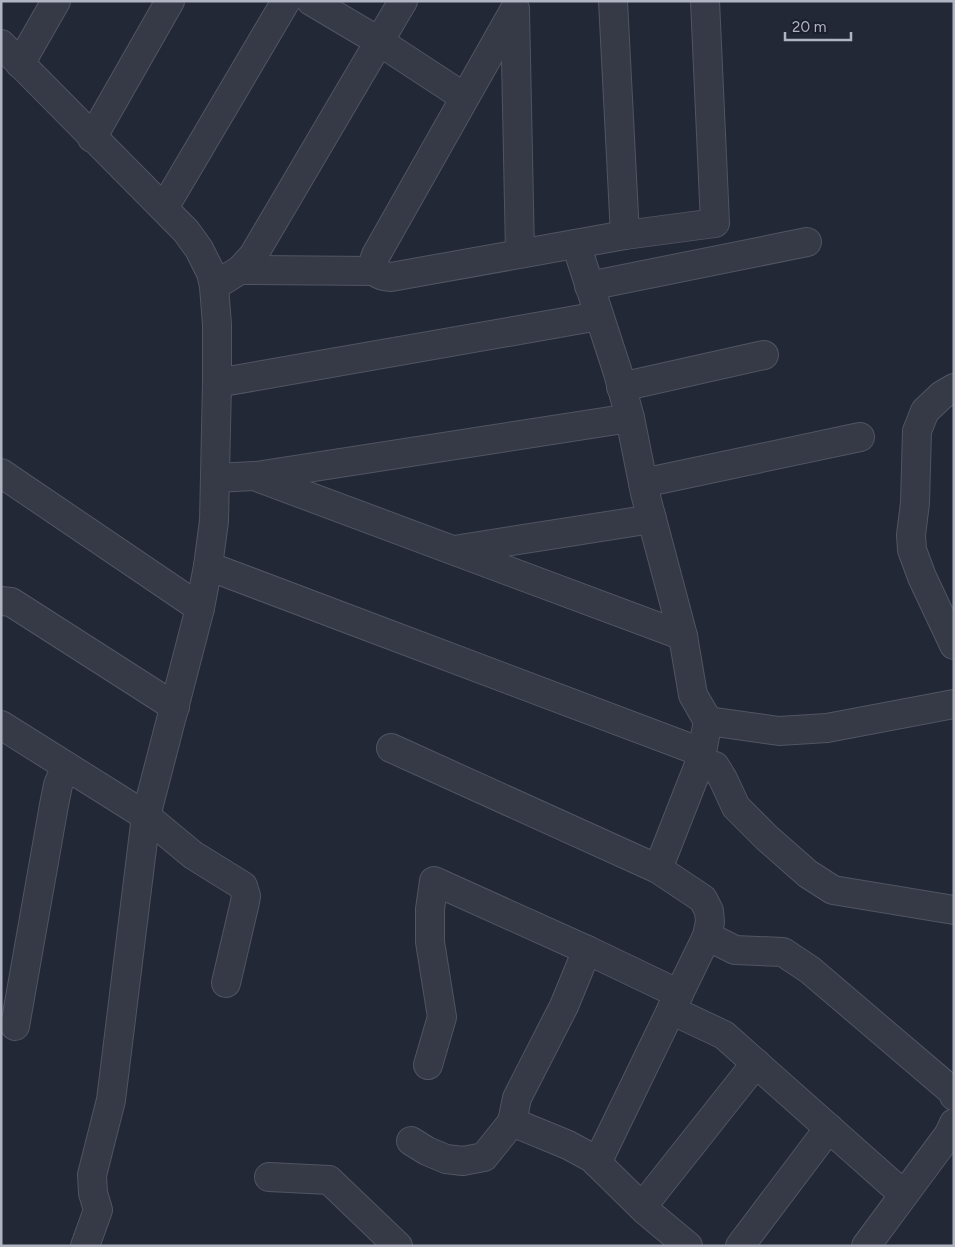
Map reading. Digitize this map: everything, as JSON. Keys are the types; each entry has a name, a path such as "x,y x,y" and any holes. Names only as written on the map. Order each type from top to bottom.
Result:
{"street":[{"path":"20,64 56,1"},
{"path":"92,138 170,1"},
{"path":"164,208 286,1"},
{"path":"311,1 380,42 464,97"},
{"path":"214,286 240,270 253,256 265,238 403,1"},
{"path":"613,1 625,236"},
{"path":"515,5 376,255 372,265 375,271 382,276 391,277 520,253 715,223 705,1"},
{"path":"515,5 520,253"},
{"path":"1,44 186,231 199,249 211,273 217,325 214,521 208,566 200,608 146,816 110,1100 92,1175 93,1193 98,1210 85,1246"},
{"path":"589,286 806,242"},
{"path":"576,244 630,418 643,483 683,636 693,695 708,721 701,757 658,870"},
{"path":"240,270 375,271"},
{"path":"217,383 599,316"},
{"path":"621,387 764,355"},
{"path":"954,388 942,395 925,411 917,431 915,503 911,535 912,550 922,577 954,645"},
{"path":"215,478 254,476 630,418"},
{"path":"643,483 860,437"},
{"path":"1,473 200,608"},
{"path":"254,476 683,636"},
{"path":"453,550 652,519"},
{"path":"208,566 701,757 715,766 736,806 767,838 808,874 833,890 954,910"},
{"path":"1,601 11,602 175,706"},
{"path":"708,721 779,731 827,728 954,704"},
{"path":"1,725 146,816 194,855 238,881 245,888 246,896 240,927 226,983"},
{"path":"392,748 658,870 703,899 709,911 710,922 707,936 597,1163"},
{"path":"15,1026 55,798 66,766"},
{"path":"428,1065 442,1017 430,942 430,909 434,881 587,950 675,1002 724,1035 903,1194"},
{"path":"707,936 735,950 783,952 810,970 952,1091 954,1096"},
{"path":"411,1141 446,1159 463,1161 484,1157 512,1122 517,1098 564,1006 587,950"},
{"path":"642,1207 756,1063"},
{"path":"512,1122 568,1145 592,1158 642,1207 688,1246"},
{"path":"866,1246 949,1134 954,1123"},
{"path":"740,1246 829,1128"},
{"path":"269,1177 329,1180 398,1246"}]}
